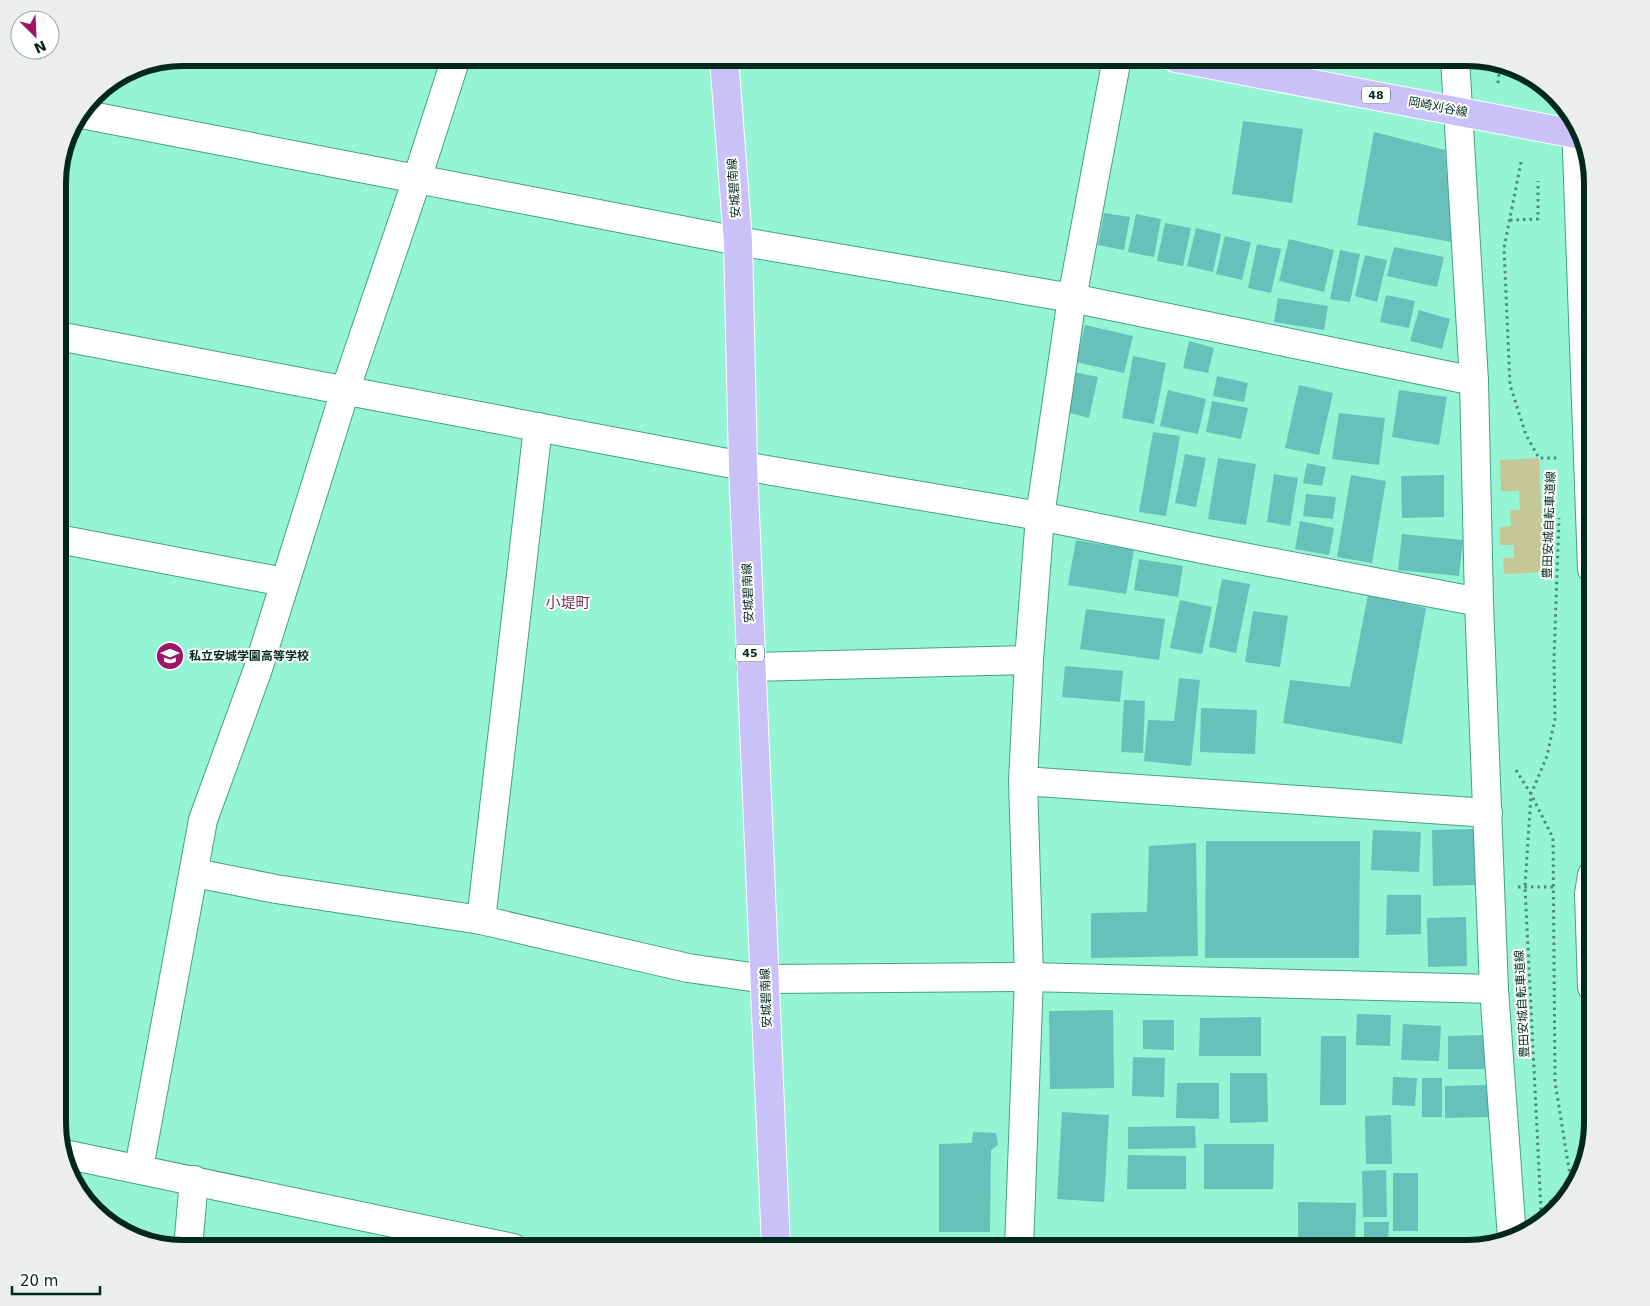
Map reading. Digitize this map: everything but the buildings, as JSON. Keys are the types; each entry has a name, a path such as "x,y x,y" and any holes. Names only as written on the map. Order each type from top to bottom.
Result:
{"main road":[{"name":"岡崎刈谷線","path":"1220,66 1571,130"},
{"name":"安城碧南線","path":"725,67 738,241 743,466 776,1240"}],"street":[{"path":"1019,1240 1029,977 1023,781 1028,660 1040,516 1072,298 1115,66"},
{"path":"1455,66 1474,381 1479,602 1494,989 1511,1231"},
{"path":"139,1168 195,873 203,820 258,669 345,391 453,67"},
{"path":"88,115 738,241 1072,298 1474,381"},
{"path":"1579,149 1584,319"},
{"path":"67,338 743,466 1040,516 1479,602"},
{"path":"481,920 538,427"},
{"path":"67,541 284,582"},
{"path":"751,667 1028,660"},
{"path":"1023,781 1488,813"},
{"path":"195,873 276,889 481,920 688,968 766,979 1029,977 1494,989"},
{"path":"71,1155 139,1168 475,1240"},
{"path":"189,1240 194,1180"}],"path":[{"path":"1498,83 1499,71"},
{"name":"豊田安城自転車道線","path":"1521,162 1504,248 1510,385 1526,435 1539,458 1560,458 1560,467"},
{"path":"1510,220 1538,219 1538,181"},
{"name":"豊田安城自転車道線","path":"1542,1213 1525,887 1531,794 1547,756 1555,719 1554,658 1559,514"},
{"path":"1514,767 1531,794 1554,838 1555,1082 1570,1177"}],"green space":[{"path":"1539,458 1544,572 1504,574 1503,558 1514,558 1514,545 1500,545 1500,527 1511,526 1510,510 1520,510 1519,491 1501,491 1500,460"}],"place":[{"name":"私立安城学園高等学校","path":"170,656"}],"district":[{"name":"小堤町","path":"568,603"}]}
